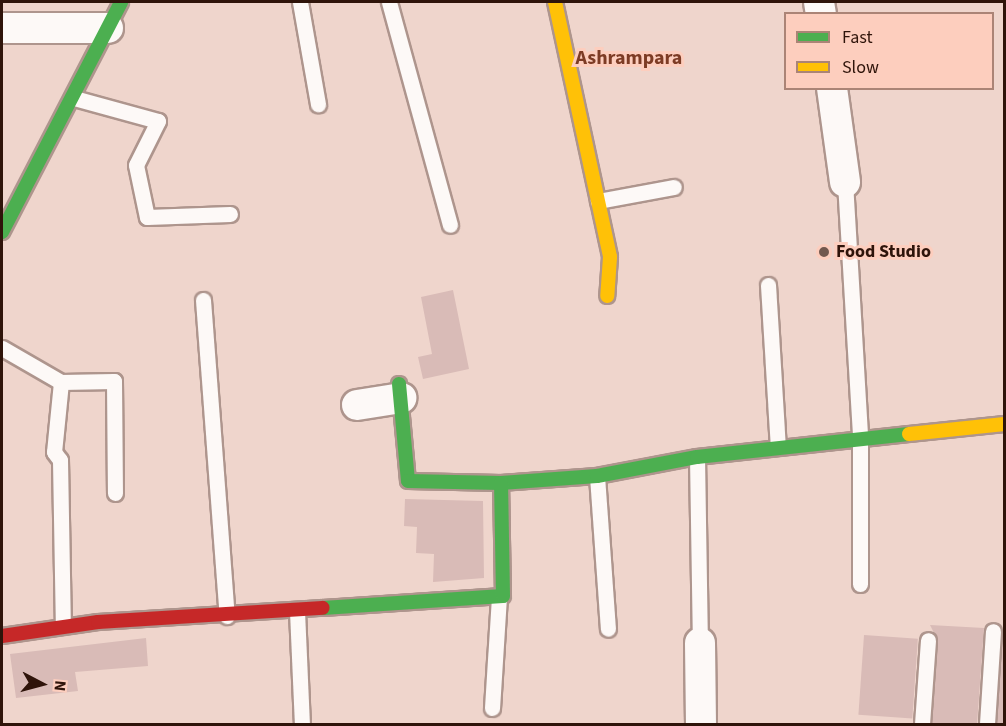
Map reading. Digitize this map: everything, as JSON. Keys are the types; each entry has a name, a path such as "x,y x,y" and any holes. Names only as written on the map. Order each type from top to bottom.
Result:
{"street":[{"path":"2,232 74,98 121,2"},
{"path":"555,2 610,257 607,296"},
{"path":"2,27 108,28"},
{"path":"832,90 845,182"},
{"path":"357,405 400,391 408,481 501,483 597,476 697,457 860,437 1005,424"},
{"path":"2,636 63,625 297,612 502,596 501,483"},
{"path":"700,643 701,724"}],"lane":[{"path":"300,2 318,104"},
{"path":"389,2 450,225"},
{"path":"74,98 158,121 136,165 147,217 230,214"},
{"path":"845,182 860,437 860,584"},
{"path":"598,201 674,186"},
{"path":"768,285 778,447"},
{"path":"203,300 227,616"},
{"path":"2,348 61,382 114,381 115,493"},
{"path":"61,382 54,452 60,460 63,625"},
{"path":"697,457 700,643"},
{"path":"597,476 608,628"},
{"path":"492,708 499,596"},
{"path":"297,612 302,724"},
{"path":"987,724 993,631"},
{"path":"922,724 928,640"}],"building":[{"path":"453,290 469,369 423,379 418,357 432,354 421,297"},
{"path":"405,499 483,501 484,578 433,582 434,554 416,553 417,527 404,526"},
{"path":"930,625 984,628 977,724 932,723 938,641"},
{"path":"1002,630 1005,630 1005,724 997,724"},
{"path":"864,635 918,639 912,719 858,715"},
{"path":"146,638 148,666 75,672 78,691 16,698 10,654"}],"traffic: fast":[{"path":"2,232 121,2"},
{"path":"399,384 408,481 501,483 597,476 697,457 909,434"},
{"path":"323,608 503,596 501,483"}],"traffic: slow":[{"path":"555,2 610,257 607,296"},
{"path":"909,434 1004,424"}],"traffic: jam":[{"path":"2,636 98,622 323,608"}],"place":[{"name":"Food Studio","path":"824,252"}],"district":[{"name":"Ashrampara","path":"629,58"}]}
